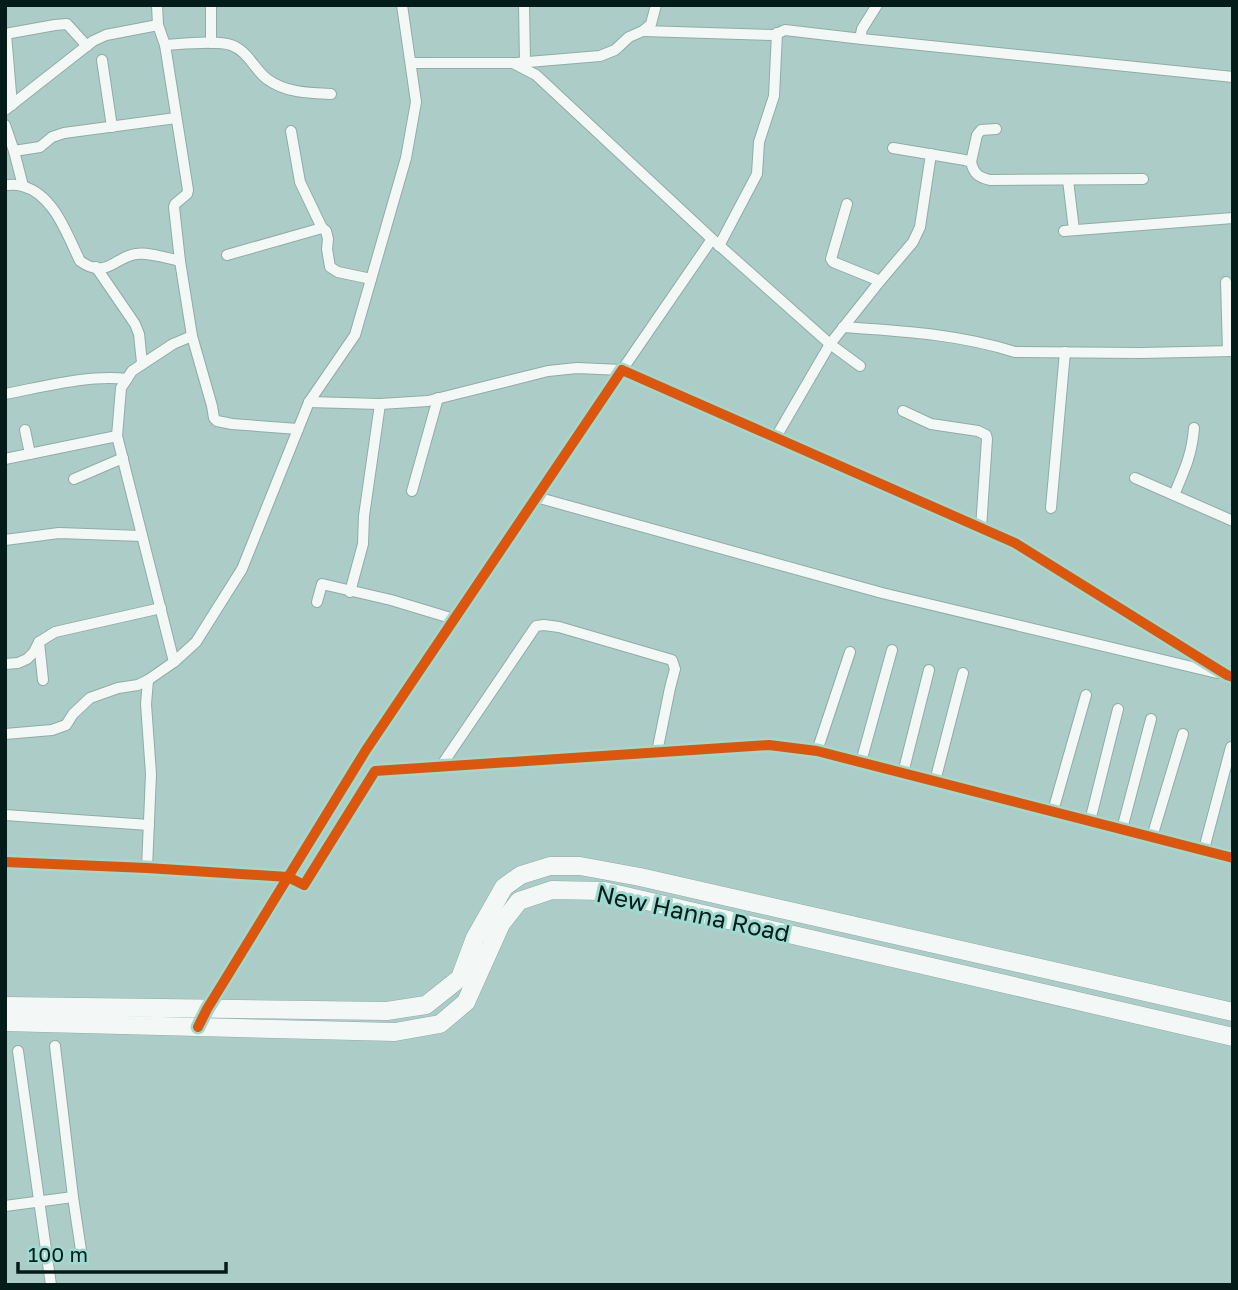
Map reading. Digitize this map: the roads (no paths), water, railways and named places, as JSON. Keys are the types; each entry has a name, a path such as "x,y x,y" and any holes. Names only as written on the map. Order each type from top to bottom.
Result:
{"main road":[{"name":"New Hanna Road","path":"5,1006 387,1011 426,1005 460,978 475,938 505,887 522,875 550,866 580,866 640,877 1233,1012"},
{"name":"New Hanna Road","path":"5,1022 395,1032 440,1024 466,1002 501,925 519,901 552,890 604,891 1233,1037"}],"street":[{"path":"157,5 158,25 165,45 187,190 187,194 174,207 180,261 192,336 214,418 232,424 298,429"},
{"path":"211,5 211,43"},
{"path":"5,734 52,730 66,725 90,698 118,688 138,685 174,662 196,642 243,569 309,402 355,335 371,279 408,147 416,102 402,5"},
{"path":"519,63 524,5"},
{"path":"411,63 519,63 600,57 615,50 629,37 651,24 656,5"},
{"path":"862,38 862,29 877,5"},
{"path":"9,107 6,34 67,24 87,46"},
{"path":"9,107 93,41 158,25"},
{"path":"643,31 774,35 785,30 1233,77"},
{"path":"198,1027 366,750 622,370 715,243 757,174 760,142 774,96 777,33"},
{"path":"165,45 225,43 235,46 266,79 284,88 302,93 331,94"},
{"path":"102,60 112,127"},
{"path":"519,63 536,75 715,243 830,344 860,366"},
{"path":"14,151 42,146 52,137 64,134 176,118"},
{"path":"5,125 23,186"},
{"path":"996,129 981,130 977,135 971,162 974,173 980,178 1143,179"},
{"path":"290,131 300,182 322,228 326,231 330,267 338,272 371,279"},
{"path":"893,148 971,162"},
{"path":"776,437 830,344 914,242 920,227 931,154"},
{"path":"1068,180 1069,230 1233,218"},
{"path":"5,185 23,186 52,205 80,261 87,266 104,268 140,253 180,261"},
{"path":"847,204 832,262 880,281"},
{"path":"227,255 322,228"},
{"path":"96,267 135,324 139,334 142,363"},
{"path":"843,327 933,334 1015,352 1231,351 1226,282"},
{"path":"174,662 117,436 121,388 132,371 173,344 192,336"},
{"path":"1051,508 1065,352"},
{"path":"309,402 380,404 428,401 548,371 577,368 622,370 1015,543 1230,676"},
{"path":"5,394 90,379 127,379"},
{"path":"412,491 438,398"},
{"path":"350,592 363,544 363,516 380,404"},
{"path":"903,411 931,424 978,431 986,435 981,528"},
{"path":"1174,495 1193,448 1194,428"},
{"path":"25,430 30,454"},
{"path":"5,459 117,436"},
{"path":"74,480 123,458"},
{"path":"1135,478 1233,521"},
{"path":"536,497 883,593 1230,676"},
{"path":"5,540 59,533 142,536"},
{"path":"317,602 323,584 454,619"},
{"path":"5,664 27,659 39,642 55,632 161,608"},
{"path":"441,766 536,626 544,625 672,660 675,669 657,752"},
{"path":"39,642 43,680"},
{"path":"861,762 892,650"},
{"path":"817,751 849,652"},
{"path":"902,773 929,670"},
{"path":"936,781 963,673"},
{"path":"147,868 151,774 146,704 148,680"},
{"path":"1053,811 1086,695"},
{"path":"1090,821 1118,709"},
{"path":"1122,829 1151,719"},
{"path":"1152,837 1183,733"},
{"path":"5,862 288,877 304,885 375,771 769,745 817,751 1233,858"},
{"path":"1204,849 1231,747"},
{"path":"5,815 149,825"},
{"path":"55,1046 82,1257"},
{"path":"18,1051 51,1285"},
{"path":"5,1206 73,1196"}]}
